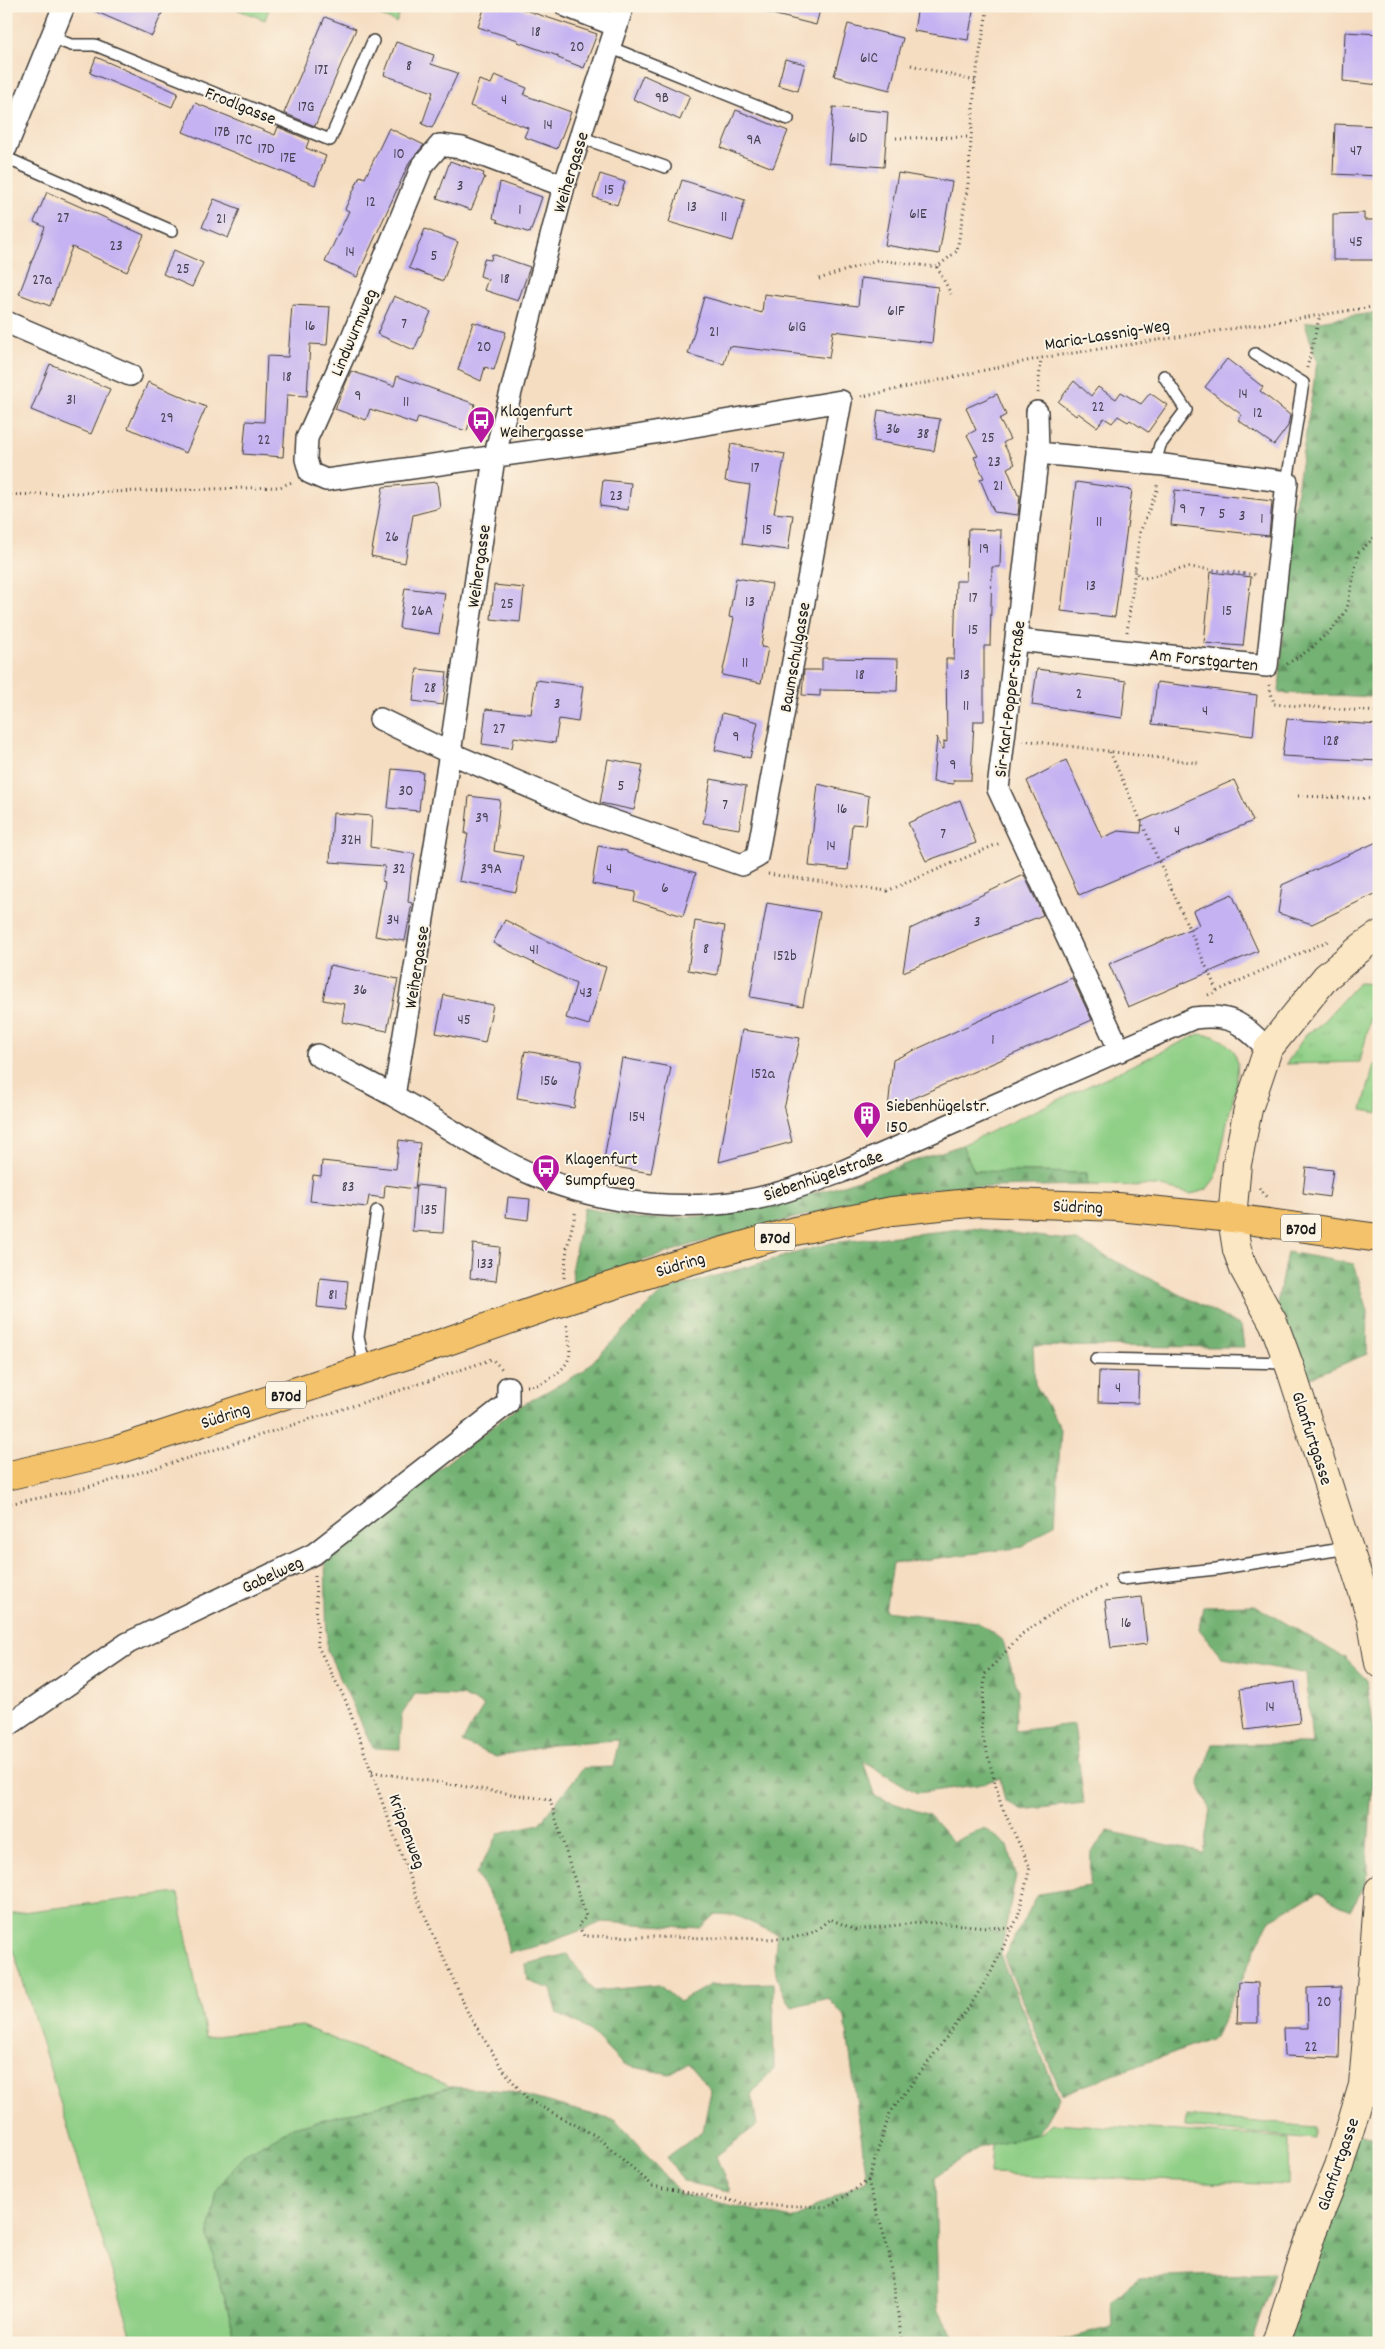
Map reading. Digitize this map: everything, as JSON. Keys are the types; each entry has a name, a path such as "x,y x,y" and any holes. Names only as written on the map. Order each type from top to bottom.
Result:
{"main road":[{"name":"Südring","path":"6,1476 114,1451 365,1369 577,1296 685,1262 786,1234 892,1211 979,1202 1118,1208 1232,1218 1379,1238"}],"street":[{"path":"6,148 64,6"},
{"path":"566,6 620,16"},
{"name":"Weihergasse","path":"394,1096 450,753 494,458 564,186 620,16"},
{"name":"Lindwurmweg","path":"310,473 306,459 308,438 350,342 422,166 440,145 462,148 564,186"},
{"path":"6,322 130,375"},
{"path":"310,473 326,480 494,458 841,401"},
{"name":"Baumschulgasse","path":"757,857 841,401"},
{"name":"Sir-Karl-Popper-Straße","path":"1037,412 1038,453 998,789 1120,1051"},
{"path":"1038,453 1155,464 1287,482"},
{"name":"Am Forstgarten","path":"1017,640 1267,666 1287,482"},
{"path":"380,719 450,753 593,814 742,865 757,857"},
{"path":"1232,1218 1237,1164 1248,1109 1268,1049 1326,977 1379,935"},
{"name":"Siebenhügelstraße","path":"317,1055 394,1096 502,1160 537,1175 580,1190 632,1202 698,1206 744,1201 792,1190 833,1175 1194,1018 1214,1015 1230,1018 1249,1031 1268,1049"},
{"name":"Glanfurtgasse","path":"1232,1218 1237,1250 1244,1269 1274,1324 1288,1363 1371,1617 1379,1663"},
{"name":"Gabelweg","path":"6,1727 128,1643 314,1554 508,1402 508,1387"},
{"name":"Glanfurtgasse","path":"1276,2343 1312,2232 1339,2166 1363,2085 1379,1890"}],"lane":[{"name":"Frodlgasse","path":"51,37 72,45 95,45 330,140 372,42"},
{"path":"609,47 788,119"},
{"path":"580,137 664,167"},
{"path":"6,158 172,231"},
{"path":"1256,354 1303,383"},
{"path":"1155,464 1160,445 1186,410 1164,376"},
{"name":"Am Forstgarten","path":"1287,482 1303,383"},
{"path":"365,1369 358,1336 376,1210"},
{"path":"1096,1358 1288,1363"},
{"path":"1122,1579 1216,1569 1348,1548"}],"path":[{"path":"819,279 877,260 937,267 957,251 968,184 975,81 988,6"},
{"path":"911,65 975,81"},
{"path":"896,138 970,137"},
{"path":"937,267 951,294"},
{"name":"Maria-Lassnig-Weg","path":"841,401 1041,358 1379,306"},
{"path":"1303,383 1320,315"},
{"path":"1037,412 1041,358"},
{"path":"1124,651 1140,532 1158,490 1155,464"},
{"path":"6,495 280,488 310,473"},
{"path":"1379,533 1358,553 1347,609 1334,627 1309,650 1290,663 1267,666 1269,691 1274,704 1379,712"},
{"path":"1134,569 1138,576 1145,578 1190,567 1276,578"},
{"path":"1005,738 1198,763"},
{"path":"1110,752 1217,991"},
{"path":"1298,796 1379,799"},
{"path":"757,857 763,873 887,891 1019,835"},
{"path":"1200,999 1334,939"},
{"path":"1258,1180 1258,1187 1270,1201"},
{"path":"6,1504 37,1499 142,1472 372,1401 492,1358 505,1372 508,1387"},
{"name":"Krippenweg","path":"314,1554 318,1647 346,1701 415,1893 468,2013 502,2068 527,2098 596,2136 653,2186 748,2204 828,2206 868,2182"},
{"path":"902,2343 889,2252 868,2182 890,2113 970,2006 991,1972 1018,1917 1030,1866 1001,1805 981,1730 986,1674 1022,1634 1066,1604 1122,1579"},
{"path":"372,1772 550,1800 586,1917 578,1925 584,1936 789,1939 814,1932 830,1919 856,1930 924,1922 1013,1928"}],"green space":[{"path":"228,6 270,6 265,20"},
{"path":"357,6 403,6 396,22"},
{"path":"1379,312 1379,697 1279,693 1289,542 1317,362 1305,323"},
{"path":"1358,983 1379,984 1360,1062 1286,1064 1307,1033 1317,1028"},
{"path":"1199,1034 1213,1036 1225,1042 1234,1051 1238,1063 1236,1086 1216,1177 1206,1190 1191,1194 1157,1186 1087,1185 1087,1173 974,1171 962,1145"},
{"path":"1379,1064 1379,1113 1362,1110 1374,1065"},
{"path":"962,1145 974,1171 1087,1173 1087,1185 941,1188 869,1199 694,1244 573,1284 572,1266 584,1208 641,1219 707,1216 831,1189"},
{"path":"971,1228 1077,1241 1241,1326 1244,1347 1033,1346 1035,1384 1061,1429 1055,1523 1023,1547 893,1564 885,1611 977,1622 1003,1641 1018,1690 1015,1731 1074,1724 1084,1803 1021,1810 1005,1801 1000,1778 977,1785 917,1793 863,1761 875,1797 929,1815 953,1842 985,1828 1008,1846 1016,1875 1000,1955 1059,2098 1039,2133 978,2148 935,2177 938,2308 956,2343 237,2343 208,2238 217,2190 242,2156 293,2127 452,2087 508,2091 616,2121 681,2194 792,2219 867,2180 845,2017 828,1998 792,2007 781,1988 776,1972 777,1934 734,1915 715,1914 700,1928 603,1922 542,1945 509,1953 501,1914 476,1874 499,1833 539,1824 583,1768 613,1767 619,1740 551,1744 496,1757 462,1742 484,1706 462,1696 415,1694 401,1716 400,1749 373,1748 327,1650 325,1558 515,1409 582,1372 663,1291 831,1243"},
{"path":"1287,1252 1354,1264 1368,1311 1367,1354 1304,1380 1277,1304"},
{"path":"1255,1605 1345,1658 1367,1680 1375,1738 1366,1884 1350,1910 1318,1892 1270,1919 1215,2037 1062,2094 1004,1957 1038,1894 1090,1886 1091,1852 1108,1831 1203,1853 1210,1810 1199,1782 1213,1744 1312,1744 1306,1674 1223,1658 1199,1629 1203,1606"},
{"path":"178,1893 206,2037 302,2026 452,2087 293,2127 208,2238 237,2343 134,2343 6,1926 6,1914"},
{"path":"567,1954 594,1991 659,1985 679,2002 710,1985 773,1983 774,2069 752,2094 757,2125 716,2156 730,2191 684,2182 667,2157 703,2131 711,2090 688,2063 669,2074 623,2065 589,2030 558,2014 551,1989 528,1981 526,1964"},
{"path":"1186,2116 1315,2127 1315,2139 1185,2127"},
{"path":"1053,2123 1289,2138 1288,2185 990,2174 992,2144 1040,2134"},
{"path":"1357,2133 1379,2138 1379,2343 1285,2343"},
{"path":"1275,2273 1251,2343 1051,2343 1112,2327 1111,2301 1139,2278"}],"building":[{"path":"83,6 165,6 152,36"},
{"path":"485,6 513,6 597,34 584,68 558,58 558,56 518,42 518,40 478,27"},
{"path":"765,6 821,6 816,25 764,12"},
{"path":"918,6 974,6 968,40 914,31"},
{"path":"325,17 356,29 315,126 284,113"},
{"path":"848,24 903,38 890,90 834,76"},
{"path":"1345,32 1379,34 1379,85 1343,81"},
{"path":"396,42 434,55 431,64 458,73 432,128 422,124 433,92 384,75"},
{"path":"96,57 178,93 172,107 90,73"},
{"path":"785,59 805,64 798,91 778,85"},
{"path":"495,75 527,88 524,95 571,112 557,149 524,137 528,128 470,106 479,80 491,84"},
{"path":"643,75 690,96 680,120 633,99"},
{"path":"195,103 275,135 278,127 309,140 306,148 326,156 315,185 183,132"},
{"path":"833,107 888,112 884,167 829,163"},
{"path":"736,110 788,131 773,168 721,148"},
{"path":"1335,124 1379,126 1379,176 1333,174"},
{"path":"389,128 424,145 410,161 357,277 325,262 349,211 345,209 360,176 365,178"},
{"path":"450,161 484,173 483,176 485,177 471,210 437,198"},
{"path":"898,173 952,182 939,254 885,245"},
{"path":"600,174 625,182 617,205 593,197"},
{"path":"682,180 745,200 733,241 669,222"},
{"path":"500,182 542,197 530,233 497,222 498,220 493,218"},
{"path":"47,192 144,235 127,272 72,247 50,306 19,294 45,227 34,222"},
{"path":"214,199 240,209 228,238 202,227"},
{"path":"1364,213 1364,220 1379,220 1379,260 1333,260 1333,214"},
{"path":"425,229 458,242 443,281 409,268"},
{"path":"174,250 203,263 192,287 163,274"},
{"path":"492,254 530,267 518,301 484,290 488,279 480,276 484,259 491,260"},
{"path":"861,278 938,287 932,343 833,331 829,358 729,346 724,364 688,354 704,297 762,313 764,294 858,306"},
{"path":"394,296 431,312 414,350 377,334"},
{"path":"292,305 330,307 327,345 310,344 307,396 287,395 283,457 243,454 246,421 264,422 267,356 288,357"},
{"path":"473,322 506,332 494,370 485,367 481,381 458,370"},
{"path":"1227,359 1263,387 1260,391 1290,415 1288,426 1274,445 1238,420 1242,415 1205,387"},
{"path":"50,364 110,389 91,434 31,410"},
{"path":"351,371 394,386 397,376 475,404 467,431 418,417 416,424 370,409 366,420 335,409"},
{"path":"1074,381 1091,396 1098,387 1116,399 1121,392 1141,404 1150,393 1167,405 1148,432 1130,420 1128,422 1118,416 1112,423 1104,418 1097,427 1078,413 1076,416 1058,402"},
{"path":"148,382 206,407 186,453 128,428"},
{"path":"997,394 1006,415 999,419 1010,439 1003,443 1015,464 1007,468 1018,495 1020,495 1018,515 994,512 980,479 984,478 974,457 978,456 967,435 976,430 966,408"},
{"path":"878,410 940,419 934,451 874,441"},
{"path":"731,444 785,454 774,513 793,515 788,550 742,544 750,485 725,481"},
{"path":"603,480 631,483 628,510 600,506"},
{"path":"437,482 440,508 413,515 405,563 371,556 383,487"},
{"path":"1076,482 1132,490 1115,617 1061,611"},
{"path":"1175,490 1272,501 1269,536 1171,525"},
{"path":"968,529 1001,530 1000,567 992,567 990,646 984,646 984,721 974,721 971,780 953,780 954,784 933,782 937,737 941,748 944,749 944,741 947,742 946,659 954,659 956,581 966,581"},
{"path":"1211,572 1251,577 1243,646 1204,643"},
{"path":"736,578 772,584 761,647 768,648 761,683 722,675 734,618 729,617"},
{"path":"494,585 524,588 520,622 491,619"},
{"path":"405,588 445,593 439,634 399,628"},
{"path":"822,658 898,659 897,691 820,690 820,696 802,695 804,670 822,670"},
{"path":"417,669 447,672 443,705 413,701"},
{"path":"1037,669 1126,681 1122,718 1032,705"},
{"path":"536,680 583,686 578,722 559,719 555,743 514,737 512,748 482,744 486,709 531,714"},
{"path":"1157,682 1257,695 1253,736 1152,724"},
{"path":"722,713 758,722 750,758 715,750"},
{"path":"1287,719 1379,725 1379,761 1282,756"},
{"path":"608,759 643,765 634,810 600,803"},
{"path":"1066,760 1102,838 1118,831 1141,833 1142,821 1234,780 1253,821 1079,895 1027,781"},
{"path":"392,769 423,772 419,811 388,808"},
{"path":"711,779 746,786 739,829 703,823"},
{"path":"818,784 869,796 866,825 852,824 848,870 809,866"},
{"path":"469,796 500,800 494,851 523,856 516,892 459,881 468,834 465,834"},
{"path":"960,800 976,843 926,861 908,823"},
{"path":"333,813 372,816 370,847 415,854 408,902 412,903 405,941 375,936 385,882 382,881 385,866 330,862"},
{"path":"1379,841 1379,892 1312,924 1278,913 1282,885"},
{"path":"598,846 627,851 627,853 696,873 683,916 634,901 636,892 592,884"},
{"path":"1024,875 1043,915 903,972 910,929"},
{"path":"1232,894 1258,951 1128,1007 1109,964 1199,925 1193,911"},
{"path":"767,903 820,912 803,1006 750,997"},
{"path":"505,920 589,962 606,967 589,1025 566,1018 576,984 493,943"},
{"path":"695,921 725,926 717,975 688,970"},
{"path":"330,965 398,979 387,1031 342,1022 345,1004 323,1000"},
{"path":"1072,978 1092,1020 888,1109 893,1060"},
{"path":"444,995 493,1005 485,1043 436,1033"},
{"path":"742,1030 800,1038 784,1109 792,1142 719,1162"},
{"path":"525,1051 582,1061 574,1108 517,1098"},
{"path":"622,1058 671,1067 651,1173 603,1165"},
{"path":"399,1140 420,1143 415,1189 385,1185 384,1198 369,1196 367,1207 310,1201 313,1175 321,1176 322,1161 396,1169"},
{"path":"1306,1167 1333,1170 1329,1197 1303,1193"},
{"path":"416,1185 446,1188 443,1233 412,1231"},
{"path":"508,1197 530,1199 528,1220 506,1217"},
{"path":"473,1244 500,1247 496,1281 470,1278"},
{"path":"320,1278 348,1281 345,1310 317,1307"},
{"path":"1099,1371 1139,1372 1138,1403 1098,1402"},
{"path":"1142,1597 1147,1644 1111,1648 1105,1601"},
{"path":"1295,1682 1300,1723 1245,1730 1240,1689"},
{"path":"1239,1982 1258,1983 1258,2023 1237,2023"},
{"path":"1341,1987 1339,2058 1284,2056 1283,2028 1308,2028 1307,1988"}],"place":[{"name":"Klagenfurt Weihergasse","path":"481,444"},
{"name":"Siebenhügelstr. 150","path":"867,1139"},
{"name":"Klagenfurt Sumpfweg","path":"546,1192"}]}
